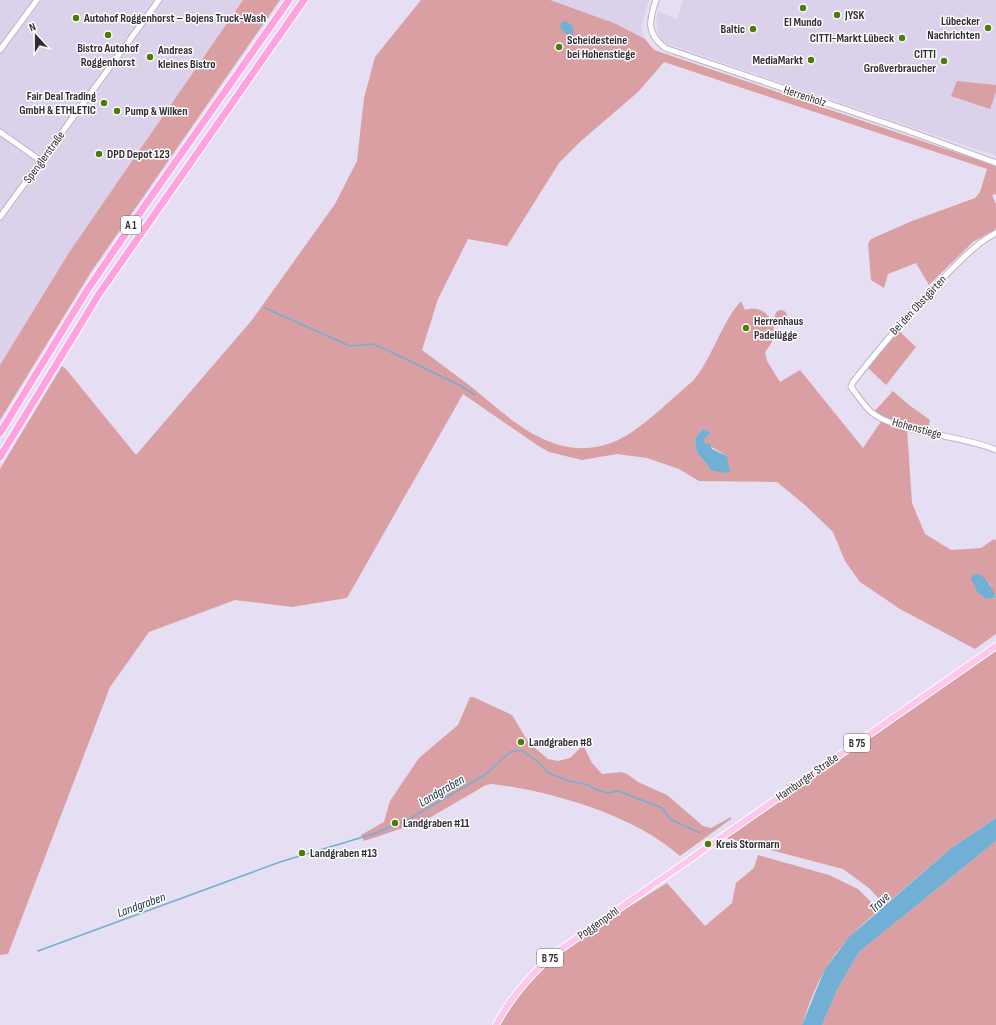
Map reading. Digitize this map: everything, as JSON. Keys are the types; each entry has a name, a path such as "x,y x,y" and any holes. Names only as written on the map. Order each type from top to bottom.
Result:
{"highway":[{"name":"A 1","path":"0,433 86,292 289,0"},
{"name":"A 1","path":"0,457 99,294 304,0"}],"main road":[{"name":"Hamburger Straße","path":"718,839 996,646"},
{"name":"Poggenpohl","path":"496,1025 525,983 538,968 554,954 718,839"}],"street":[{"path":"0,50 37,0"},
{"name":"Spenglerstraße","path":"0,217 159,0"},
{"name":"Herrenholz","path":"656,0 650,24 651,31 658,42 665,48 906,130 996,163"},
{"path":"0,132 41,161"},
{"name":"Bei den Obstgärten","path":"851,387 853,382 879,349 931,291 967,254 988,238 996,234"},
{"name":"Hohenstiege","path":"851,387 871,412 883,419 903,426 972,442 996,450"}],"shaded area":[{"path":"0,0 243,0 70,251 0,365"},
{"path":"243,0 280,0 91,272 0,420 0,365 70,251"},
{"path":"421,0 550,0 614,23 645,39 654,50 996,166 996,194 992,195 996,204 996,229 973,242 929,285 916,263 888,274 884,288 871,280 868,244 871,239 912,221 975,198 980,192 987,169 664,62 638,92 581,141 559,163 507,246 468,239 438,299 422,350 519,425 536,436 554,443 574,448 594,447 616,441 635,430 656,414 693,381 706,362 727,320 741,301 745,310 752,308 763,311 771,320 774,332 770,346 765,352 767,361 780,382 800,370 863,448 882,420 872,414 893,391 930,420 928,429 907,428 912,503 925,534 951,550 981,548 994,539 996,540 996,595 994,594 989,582 987,599 996,597 996,634 975,649 900,609 860,582 845,561 833,532 805,505 777,482 699,481 679,469 647,458 617,454 582,460 549,452 463,394 347,598 292,607 235,600 149,632 110,687 8,954 0,955 0,469 62,366 136,455 252,320 335,204 357,161 364,98 375,57","holes":["703,429 711,433 703,439 705,443 727,456 710,470 697,452 695,438"]},
{"path":"550,0 649,0 641,27 645,39 614,23"},
{"path":"683,0 996,0 996,156 668,44 662,41 658,33 656,20 658,11 677,19"},
{"path":"957,81 996,85 996,92 990,109 951,96"},
{"path":"781,310 785,312 787,316 785,320 781,322 777,320 775,316 777,312"},
{"path":"899,331 916,347 886,385 868,368"},
{"path":"996,647 996,818 950,849 885,905 869,888 843,869 725,838"},
{"path":"470,697 512,715 529,743 548,759 558,761 570,758 583,745 592,763 602,774 621,772 627,774 638,782 667,795 703,826 711,828 731,817 731,819 680,856 661,841 640,828 591,807 540,792 492,784 486,785 424,821 364,841 361,835 384,822 390,801 419,758 458,725"},
{"path":"996,841 996,1025 822,1025 837,990 859,952"},
{"path":"758,855 829,875 858,889 879,910 851,936 831,961 815,989 802,1025 500,1025 515,1000 533,978 562,952 597,927 667,883 705,926 732,903 736,883 754,868"}],"water":[{"path":"565,21 573,26 573,35 566,34 560,27 561,23"},
{"path":"703,429 711,433 704,439 705,443 710,444 712,449 727,456 730,472 726,473 710,470 706,462 698,454 695,438"},
{"path":"979,574 987,582 996,597 987,599 978,593 971,579 973,575"},
{"path":"996,818 996,841 859,952 837,990 822,1025 802,1025 825,969 849,937 950,849"}],"waterway":[{"path":"265,308 350,346 372,344 385,349 459,385 475,395"},
{"name":"Landgraben","path":"38,951 280,862 373,834 409,819 485,775 510,752 521,750 541,764 548,773 569,781 589,785 594,789 607,793 619,791 662,808 670,819 700,833"}],"place":[{"name":"El Mundo","path":"803,8"},
{"name":"JYSK","path":"837,15"},
{"name":"Autohof Roggenhorst – Bojens Truck-Wash","path":"76,18"},
{"name":"Lübecker Nachrichten","path":"988,28"},
{"name":"Baltic","path":"753,29"},
{"name":"Bistro Autohof Roggenhorst","path":"108,35"},
{"name":"CITTI-Markt Lübeck","path":"902,38"},
{"name":"Scheidesteine bei Hohenstiege","path":"559,47"},
{"name":"Andreas kleines Bistro","path":"150,57"},
{"name":"MediaMarkt","path":"811,60"},
{"name":"CITTI Großverbraucher","path":"944,61"},
{"name":"Fair Deal Trading GmbH & ETHLETIC","path":"104,103"},
{"name":"Pump & Wilken","path":"117,111"},
{"name":"DPD Depot 123","path":"99,154"},
{"name":"Herrenhaus Padelügge","path":"746,328"},
{"name":"Landgraben #8","path":"521,742"},
{"name":"Landgraben #11","path":"395,823"},
{"name":"Kreis Stormarn","path":"708,844"},
{"name":"Landgraben #13","path":"302,853"}],"water label":[{"name":"Trave","path":"879,902"}]}
